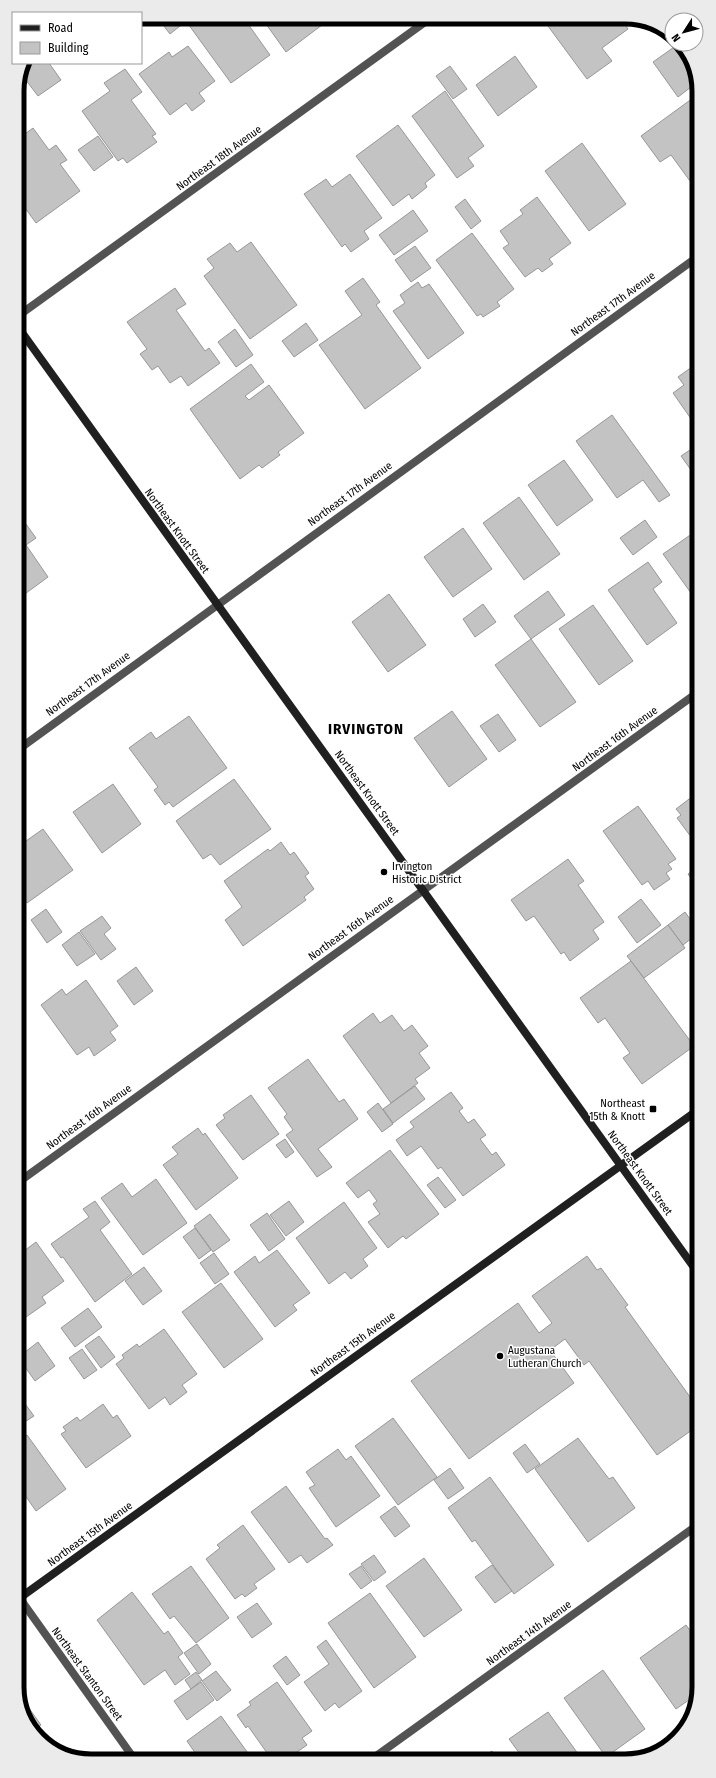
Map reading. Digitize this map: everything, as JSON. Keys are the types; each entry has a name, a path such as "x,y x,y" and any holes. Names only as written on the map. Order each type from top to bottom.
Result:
{"street":[{"name":"Northeast 18th Avenue","path":"24,312 422,24"},
{"name":"Northeast 17th Avenue","path":"24,744 692,261"},
{"name":"Northeast Knott Street","path":"24,335 692,1265"},
{"name":"Northeast 16th Avenue","path":"24,1178 422,889 692,697"},
{"name":"Northeast 15th Avenue","path":"24,1596 692,1114"},
{"name":"Northeast 14th Avenue","path":"379,1754 692,1529"},
{"name":"Northeast Stanton Street","path":"24,1602 131,1754"}],"building":[{"path":"162,24 178,24 180,26 170,34"},
{"path":"188,24 248,24 270,55 231,83"},
{"path":"266,24 321,24 322,25 286,52"},
{"path":"546,24 625,24 628,29 602,48 612,61 587,79"},
{"path":"188,46 215,81 199,93 205,101 192,111 186,103 170,115 139,74 169,52 172,57"},
{"path":"667,52 679,52 685,61 691,78 692,87 678,97 653,62"},
{"path":"515,56 537,87 498,116 476,85"},
{"path":"32,64 50,64 61,80 38,96 25,79 29,66"},
{"path":"450,66 467,89 453,99 436,76"},
{"path":"125,69 142,92 131,100 156,134 152,136 157,142 127,163 123,158 118,161 82,111 110,91 104,83"},
{"path":"445,91 484,146 468,158 474,166 457,178 412,116"},
{"path":"692,99 692,179 690,181 671,155 660,162 641,136"},
{"path":"398,125 435,175 425,183 427,187 412,199 409,194 393,206 356,156"},
{"path":"33,128 49,150 56,145 67,160 60,164 80,191 36,223 24,207 24,135"},
{"path":"98,136 113,157 94,171 78,150"},
{"path":"582,143 626,204 589,231 545,171"},
{"path":"350,174 382,218 364,231 369,239 351,252 345,244 342,247 304,194 326,179 332,187"},
{"path":"537,197 571,243 549,259 553,264 542,272 538,268 525,277 503,248 509,244 500,231 523,214 520,210"},
{"path":"465,199 481,221 471,229 455,207"},
{"path":"413,210 428,231 394,255 379,235"},
{"path":"472,233 514,289 497,302 500,306 483,317 481,314 477,316 436,260"},
{"path":"251,242 297,305 250,339 204,276 214,268 207,259 230,243 237,252"},
{"path":"415,246 431,268 411,282 395,260"},
{"path":"363,278 380,302 376,305 421,368 365,409 319,345 362,315 345,291"},
{"path":"418,282 422,288 429,284 464,333 428,359 393,311 405,303 400,295"},
{"path":"175,288 186,304 176,310 205,351 209,348 220,363 188,386 181,376 170,383 158,366 152,370 140,354 147,349 127,322"},
{"path":"306,323 318,340 294,357 282,341"},
{"path":"235,329 253,355 236,367 218,342"},
{"path":"251,364 264,382 245,396 249,400 269,385 304,433 278,452 280,455 262,468 259,465 240,479 190,409"},
{"path":"692,367 692,420 673,393 684,385 678,377"},
{"path":"612,415 670,495 659,502 643,480 617,498 576,441"},
{"path":"692,449 692,471 681,456"},
{"path":"564,460 593,500 557,526 528,485"},
{"path":"519,497 560,554 524,580 483,523"},
{"path":"645,520 657,537 633,555 620,538"},
{"path":"24,521 36,538 26,545 48,577 24,595"},
{"path":"463,528 492,569 453,597 424,557"},
{"path":"692,534 692,594 663,554"},
{"path":"648,562 662,582 653,589 677,623 647,645 608,590"},
{"path":"548,591 565,615 531,639 514,616"},
{"path":"389,594 426,645 388,672 352,622"},
{"path":"483,604 496,622 475,637 463,619"},
{"path":"593,605 633,661 599,685 559,629"},
{"path":"531,639 576,702 540,727 495,665"},
{"path":"452,711 487,759 449,787 414,738"},
{"path":"498,714 516,740 499,752 480,726"},
{"path":"189,716 227,768 173,807 169,802 165,805 154,790 158,787 129,748 151,732 156,739"},
{"path":"234,779 271,829 220,865 211,854 203,859 176,821"},
{"path":"113,784 141,824 102,853 73,812"},
{"path":"692,797 692,838 677,818 681,815 676,809"},
{"path":"638,806 676,859 668,864 672,869 666,873 670,879 654,890 648,881 642,885 603,831"},
{"path":"43,829 73,870 27,903 24,898 24,842"},
{"path":"281,842 290,855 294,852 309,873 305,876 314,889 304,897 306,900 243,946 225,920 242,907 224,881 268,849 270,851"},
{"path":"568,859 584,881 578,885 604,922 593,930 599,939 570,961 564,952 561,954 534,916 526,921 511,900"},
{"path":"692,871 692,880 688,874"},
{"path":"641,899 661,925 637,943 618,917"},
{"path":"46,909 62,932 47,943 31,920"},
{"path":"685,912 692,922 692,938 683,945 668,925"},
{"path":"102,916 111,928 104,934 116,949 101,960 80,931"},
{"path":"668,925 685,948 644,978 627,956"},
{"path":"79,932 95,954 77,966 62,945"},
{"path":"631,961 692,1043 692,1047 642,1084 623,1058 630,1053 605,1018 598,1023 580,998"},
{"path":"136,967 153,991 134,1005 117,981"},
{"path":"86,980 118,1026 110,1032 116,1040 94,1056 89,1047 77,1055 41,1005 62,989 66,995"},
{"path":"373,1013 380,1023 392,1015 404,1031 412,1025 428,1046 419,1053 430,1068 415,1079 418,1083 391,1103 343,1036"},
{"path":"308,1059 339,1102 344,1099 358,1119 318,1149 332,1167 317,1177 286,1135 293,1130 284,1117 287,1114 268,1088"},
{"path":"415,1086 425,1099 393,1123 383,1109"},
{"path":"451,1092 463,1108 459,1111 468,1123 474,1119 486,1135 480,1139 492,1155 496,1152 505,1165 463,1196 441,1167 438,1169 421,1146 407,1156 396,1140 414,1127 410,1122"},
{"path":"251,1095 279,1134 243,1160 216,1125 225,1118 223,1115"},
{"path":"378,1103 393,1124 382,1132 367,1112"},
{"path":"198,1128 203,1135 205,1133 238,1178 196,1210 163,1165 178,1154 172,1147"},
{"path":"285,1139 294,1152 286,1158 276,1145"},
{"path":"390,1150 439,1214 406,1239 403,1236 388,1248 368,1222 380,1214 373,1204 377,1201 369,1190 358,1198 346,1183"},
{"path":"438,1177 456,1200 445,1208 427,1185"},
{"path":"156,1179 187,1223 143,1255 101,1198 122,1183 132,1197"},
{"path":"95,1201 110,1222 100,1230 132,1274 95,1302 63,1257 61,1258 51,1244 89,1217 83,1209"},
{"path":"289,1201 304,1222 286,1236 270,1215"},
{"path":"344,1202 377,1248 363,1259 368,1266 351,1279 345,1272 329,1284 296,1238"},
{"path":"267,1213 285,1239 269,1251 250,1225"},
{"path":"210,1214 230,1240 213,1252 194,1226"},
{"path":"195,1228 211,1250 199,1259 183,1237"},
{"path":"36,1242 64,1281 42,1297 46,1303 26,1317 24,1314 24,1251"},
{"path":"277,1250 310,1293 293,1305 297,1310 275,1327 234,1272 255,1256 259,1263"},
{"path":"214,1253 229,1274 215,1284 200,1263"},
{"name":"Augustana Lutheran Church","path":"587,1256 597,1270 601,1268 628,1305 625,1307 692,1400 692,1430 657,1455 589,1361 584,1365 565,1339 550,1350 574,1383 469,1459 411,1381 518,1303 539,1333 552,1323 532,1296"},
{"path":"144,1267 162,1291 143,1305 125,1281"},
{"path":"221,1283 263,1339 224,1368 182,1312"},
{"path":"88,1308 102,1327 75,1347 61,1328"},
{"path":"164,1329 197,1374 182,1385 187,1392 170,1405 165,1397 149,1409 116,1364 124,1358 122,1355 137,1344 139,1347"},
{"path":"99,1336 115,1357 101,1368 85,1346"},
{"path":"38,1342 55,1366 35,1381 24,1366 24,1353"},
{"path":"82,1349 97,1370 84,1379 69,1358"},
{"path":"24,1402 34,1416 24,1422"},
{"path":"103,1404 113,1418 117,1415 131,1436 86,1468 61,1434 66,1431 63,1427 77,1417 80,1421"},
{"path":"393,1418 437,1477 398,1505 355,1446"},
{"path":"27,1435 66,1489 36,1511 24,1494 24,1437"},
{"path":"578,1438 609,1479 613,1477 635,1508 588,1542 535,1469"},
{"path":"525,1444 540,1464 527,1473 513,1453"},
{"path":"338,1449 346,1460 351,1456 380,1496 336,1527 309,1488 315,1485 306,1472"},
{"path":"450,1468 464,1488 448,1499 434,1480"},
{"path":"490,1477 554,1565 514,1594 475,1540 472,1542 448,1508"},
{"path":"286,1486 325,1539 327,1538 333,1545 307,1563 301,1555 289,1563 251,1512"},
{"path":"395,1506 410,1526 395,1537 380,1517"},
{"path":"243,1525 275,1569 254,1584 257,1588 245,1597 242,1594 235,1599 206,1559 220,1548 217,1545"},
{"path":"374,1555 386,1572 374,1581 361,1564"},
{"path":"424,1558 462,1610 424,1637 386,1586"},
{"path":"492,1565 512,1591 495,1603 475,1577"},
{"path":"191,1566 229,1618 196,1643 174,1616 170,1619 152,1594"},
{"path":"361,1566 372,1581 361,1589 349,1574"},
{"path":"132,1592 164,1634 168,1631 183,1653 178,1657 190,1674 175,1685 165,1670 144,1685 97,1620"},
{"path":"370,1593 416,1657 374,1688 328,1623"},
{"path":"257,1603 272,1624 252,1638 237,1617"},
{"path":"686,1625 692,1633 691,1698 676,1709 640,1658"},
{"path":"326,1640 362,1691 339,1708 335,1703 325,1711 304,1682 329,1664 317,1647"},
{"path":"197,1644 211,1664 199,1674 184,1653"},
{"path":"286,1656 300,1675 287,1685 273,1666"},
{"path":"603,1670 645,1729 610,1754 604,1754 564,1698"},
{"path":"216,1671 231,1690 217,1701 202,1681"},
{"path":"196,1672 202,1680 191,1689 185,1680"},
{"path":"201,1682 214,1700 187,1720 174,1701"},
{"path":"277,1682 312,1731 302,1738 307,1745 294,1754 284,1754 283,1752 280,1754 268,1754 248,1726 246,1728 237,1715 251,1705 249,1702"},
{"path":"27,1706 41,1725 37,1727 31,1717"},
{"path":"548,1712 578,1754 520,1754 509,1739"},
{"path":"221,1716 249,1754 196,1754 187,1741"},
{"path":"492,1751 494,1754 487,1754"}],"place":[{"name":"Irvington Historic District","path":"384,872"},
{"name":"Northeast 15th & Knott","path":"653,1109"},
{"name":"Augustana Lutheran Church","path":"500,1356"}],"district":[{"name":"IRVINGTON","path":"366,729"}]}
